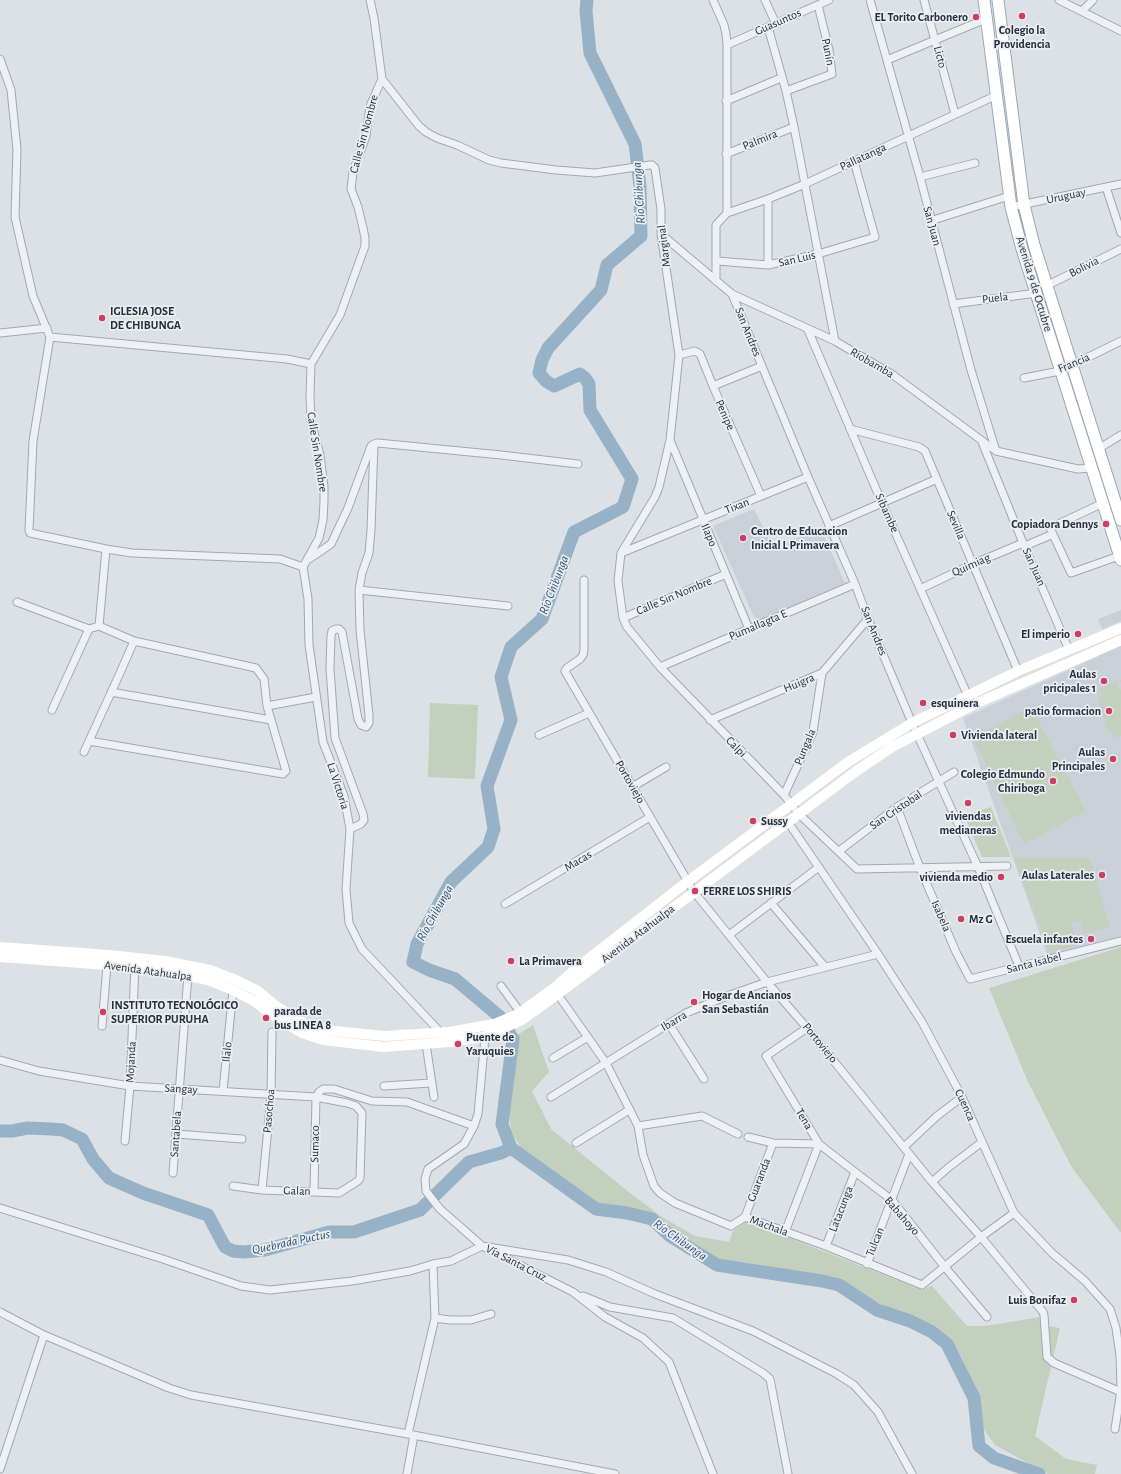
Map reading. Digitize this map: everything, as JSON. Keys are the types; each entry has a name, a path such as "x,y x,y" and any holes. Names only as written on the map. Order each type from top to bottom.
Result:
{"main road":[{"name":"Avenida 9 de Octubre","path":"984,0 988,18 1009,196 1022,249 1120,558"},
{"name":"Avenida 9 de Octubre","path":"998,0 1024,205 1034,245 1048,285 1098,449 1119,508 1121,520"},
{"name":"Avenida Atahualpa","path":"556,991 578,967 687,882 848,762 912,723 1018,671 1121,628"},
{"name":"Avenida Atahualpa","path":"0,957 35,955 110,955 165,960 189,965 216,972 236,980 258,991 276,1006 305,1024 325,1030 384,1036 492,1028 520,1015 590,969 892,747 975,704 1121,640"},
{"name":"Avenida Atahualpa","path":"0,947 35,955 164,971 208,980 233,990 254,1001 272,1015 302,1034 323,1040 383,1047 426,1044 484,1037 492,1028"}],"street":[{"name":"Calle Sin Nombre","path":"303,566 319,538 323,520 324,501 324,487 320,455 311,421 311,364 340,315 365,246 365,238 358,207 351,189 353,172 366,136 370,106 382,79 374,18 370,0"},
{"path":"713,0 724,25 727,45 727,213 716,225 716,281"},
{"path":"765,0 776,24"},
{"name":"Guasuntos","path":"727,45 776,24 819,3 829,0"},
{"name":"San Juan","path":"870,0 920,177 930,221 971,370 996,451"},
{"name":"Licto","path":"924,0 955,114"},
{"path":"1059,0 1121,31"},
{"path":"1082,11 1094,0"},
{"name":"Punín","path":"786,91 832,74 829,50 819,3"},
{"path":"887,60 988,18"},
{"path":"768,27 794,126 835,341"},
{"path":"0,59 11,90 17,149 15,217 33,296 50,336 33,441 30,533 132,553 280,559 303,566"},
{"path":"726,101 781,78"},
{"name":"Marginal","path":"382,79 419,126 426,132 489,160 540,168 594,173 650,164 655,168 660,208 661,234 679,355 670,440 656,497 621,553 618,581 623,618"},
{"name":"Pallatanga","path":"727,213 805,184 997,95"},
{"name":"Palmira","path":"726,154 794,126"},
{"name":"San Luis","path":"717,261 768,265 818,254 875,237 854,161"},
{"path":"920,177 975,163"},
{"name":"Uruguay","path":"1012,207 1121,184"},
{"path":"1106,187 1121,233"},
{"path":"930,221 1009,196"},
{"path":"768,199 768,265"},
{"name":"Riobamba","path":"661,234 732,294 808,330 835,341 893,374 996,451 1078,469 1091,468"},
{"name":"Bolivia","path":"1048,285 1121,249"},
{"name":"Puela","path":"953,304 1037,293"},
{"name":"San Andres","path":"732,294 808,477 855,584 868,619 912,723 978,867 1019,966"},
{"path":"0,333 47,328"},
{"name":"Sibambe","path":"808,330 882,503 968,696"},
{"path":"50,336 287,358 311,364"},
{"name":"Francia","path":"1024,378 1060,371 1121,341"},
{"name":"Penipe","path":"679,355 695,351 700,354 761,496"},
{"path":"713,386 762,366"},
{"name":"Sevilla","path":"850,429 923,449 1018,671"},
{"path":"1098,449 1121,435"},
{"name":"Ilapo","path":"670,440 702,520 749,629"},
{"name":"San Juan","path":"981,440 1070,650"},
{"path":"307,560 331,544 348,508 371,446 374,444 378,443 501,455 578,464"},
{"path":"350,829 361,824 364,820 335,738 330,669 331,636 332,631 336,629 339,629 342,632 358,719 361,725 366,727 369,723 369,715 360,630 359,590 369,546 374,444"},
{"name":"Tixan","path":"621,553 808,477"},
{"path":"829,526 937,479"},
{"name":"Quimiag","path":"920,589 973,564 1024,544 1052,531 1103,503"},
{"path":"1052,531 1070,573 1120,558"},
{"path":"99,626 106,549"},
{"name":"La Victoria","path":"303,566 308,600 309,645 323,742 344,796 350,829 346,889 349,923 362,949 450,1042"},
{"name":"Calle Sin Nombre","path":"623,618 726,574"},
{"name":"Portoviejo","path":"584,580 583,655 565,670 687,882 767,982 807,1028 932,1182 981,1237 1043,1312 1047,1357 1054,1363 1121,1391"},
{"name":"Pumallagta E","path":"660,667 855,584"},
{"path":"359,590 508,606"},
{"path":"17,602 89,629 99,626 134,641 256,668 264,679 267,706 286,772 283,774 89,741"},
{"name":"Calpi","path":"623,618 627,627 660,667 784,795 799,814 857,869 920,868"},
{"name":"Huigra","path":"710,720 822,673 868,619"},
{"path":"52,710 89,629"},
{"path":"84,752 134,641"},
{"name":"Pungala","path":"784,795 813,732 822,673"},
{"path":"111,692 271,720"},
{"path":"267,706 316,697"},
{"path":"539,734 589,713"},
{"path":"632,787 666,767"},
{"name":"San Cristobal","path":"839,851 897,807 954,772"},
{"name":"Isabela","path":"897,807 920,868 956,952 970,979"},
{"name":"Macas","path":"505,904 650,817"},
{"name":"Cuenca","path":"788,822 878,954 922,1022 962,1098 1014,1213 1052,1253 1085,1281 1110,1309 1116,1328 1120,1356 1121,1387"},
{"path":"920,868 1007,866"},
{"path":"729,935 819,867"},
{"path":"771,903 825,967"},
{"name":"Santa Isabel","path":"970,979 1121,941"},
{"name":"Ibarra","path":"552,1096 686,1014 727,996 767,982 878,954"},
{"name":"Mojanda","path":"125,1141 130,1086 135,958"},
{"path":"102,1026 107,965"},
{"name":"Santabela","path":"173,1173 188,975"},
{"path":"501,986 520,1015"},
{"name":"Ilalo","path":"223,1091 233,990"},
{"name":"Machala","path":"556,991 606,1063 638,1126 643,1155 654,1186 660,1193 675,1203 731,1226 745,1217 826,1246 867,1264 922,1285 981,1237 1014,1213"},
{"path":"669,1024 704,1079"},
{"name":"Tena","path":"807,1028 766,1056 819,1144"},
{"name":"Pasochoa","path":"262,1190 271,1096 272,1032"},
{"name":"Vía Santa Cruz","path":"484,1037 478,1114 474,1126 464,1144 428,1169 425,1180 426,1191 440,1209 482,1246 573,1292 605,1317 643,1338 669,1362 713,1474"},
{"path":"553,1058 588,1037"},
{"path":"426,1044 434,1097"},
{"name":"Sangay","path":"0,1060 39,1071 130,1086 316,1098 356,1106 362,1113 360,1178 358,1182"},
{"path":"384,1086 431,1083"},
{"path":"316,1098 319,1092 323,1089 334,1089 372,1101 407,1102 474,1126"},
{"name":"Sumaco","path":"314,1191 316,1098"},
{"path":"904,1148 937,1116 962,1098"},
{"path":"576,1143 629,1110"},
{"path":"638,1126 702,1116 738,1134"},
{"path":"176,1134 242,1138"},
{"path":"748,1137 773,1144 819,1144 785,1232"},
{"path":"932,1182 982,1142"},
{"name":"Guaranda","path":"745,1217 773,1144"},
{"name":"Babahoyo","path":"819,1144 892,1200 944,1266 987,1317"},
{"name":"Tulcan","path":"867,1264 909,1154"},
{"name":"Latacunga","path":"826,1246 855,1172"},
{"name":"Galan","path":"233,1186 262,1190 339,1193 358,1182"},
{"path":"0,1208 163,1259 241,1286 270,1290 359,1280 410,1271 433,1264 451,1261 482,1246 568,1260 606,1272 655,1294 753,1331 837,1374 854,1385 878,1412 912,1474"},
{"path":"408,1474 411,1434 435,1318 433,1264"},
{"path":"573,1292 610,1307 673,1318 763,1373 770,1379 788,1474"},
{"path":"0,1312 44,1334 169,1388 192,1395 411,1434 615,1474"},
{"path":"435,1318 471,1320 491,1314"},
{"path":"0,1469 44,1334"},
{"path":"1115,1429 1121,1391"}],"shaded area":[{"path":"754,509 774,549 820,527 845,583 756,621 713,526"},
{"path":"1121,610 1121,621 1102,629 1098,619"},
{"name":"Colegio Edmundo Chiriboga","path":"1121,646 1121,937 1048,957 963,718"}],"green space":[{"name":"patio formacion","path":"1121,680 1121,683 1120,681 1116,683 1118,689 1112,691 1121,689 1121,736 1116,738 1113,734 1108,732 1098,697 1100,696 1093,691","holes":["1098,690 1100,690 1102,695 1100,696"]},
{"path":"430,703 478,705 475,779 428,777"},
{"path":"1031,707 1086,811 1024,844 973,738"},
{"path":"991,807 1011,857 982,857 964,815"},
{"path":"1014,858 1090,858 1110,927 1084,934 1080,921 1071,923 1077,945 1049,952"},
{"path":"1121,947 1120,1232 1071,1166 1028,1082 989,988"},
{"path":"533,1025 549,1072 532,1091 551,1129 662,1217 695,1236 729,1242 733,1231 747,1221 922,1290 932,1286 967,1326 985,1326 1047,1316 1047,1326 1060,1328 1035,1436 1066,1459 1097,1465 1095,1474 1048,1474 995,1445 980,1424 972,1387 962,1358 946,1338 920,1319 888,1308 849,1287 819,1275 711,1258 639,1212 620,1206 594,1202 556,1176 521,1148 512,1133 507,1106 519,1034"}],"waterway":[{"name":"Río Chibunga","path":"587,0 586,11 590,53 635,144 640,186 641,236 607,265 601,290 548,348 542,360 539,373 546,381 554,386 580,374 585,378 589,384 590,410 632,479 623,507 574,532 542,619 511,647 501,677 511,720 487,786 494,829 488,847 451,882 417,944 413,962 429,970 455,979 499,1016 513,1039 502,1124 511,1148 596,1209 627,1213 652,1219 670,1236 717,1265 839,1285 877,1310 910,1321 932,1332 947,1344 974,1398 979,1446 994,1458 1039,1474"},
{"name":"Quebrada Puctus","path":"0,1131 12,1131 28,1128 63,1130 82,1139 93,1159 109,1178 143,1193 208,1215 225,1247 233,1251 243,1252 265,1250 329,1232 354,1232 420,1210 469,1162 501,1153 511,1148"}],"place":[{"name":"Colegio la Providencia","path":"1022,16"},
{"name":"EL Torito Carbonero","path":"976,17"},
{"name":"IGLESIA JOSE DE CHIBUNGA","path":"102,318"},
{"name":"Copiadora Dennys","path":"1106,524"},
{"name":"Centro de Educacion Inicial L Primavera","path":"743,538"},
{"name":"El imperio","path":"1078,634"},
{"name":"Aulas pricipales 1","path":"1104,681"},
{"name":"esquinera","path":"923,703"},
{"name":"patio formacion","path":"1109,711"},
{"name":"Vivienda lateral","path":"953,735"},
{"name":"Aulas Principales","path":"1113,759"},
{"name":"Colegio Edmundo Chiriboga","path":"1053,781"},
{"name":"viviendas medianeras","path":"968,803"},
{"name":"Sussy","path":"753,821"},
{"name":"Aulas Laterales","path":"1102,875"},
{"name":"vivienda medio","path":"1001,877"},
{"name":"FERRE LOS SHIRIS","path":"695,891"},
{"name":"Mz G","path":"961,919"},
{"name":"Escuela infantes","path":"1091,939"},
{"name":"La Primavera","path":"511,961"},
{"name":"Hogar de Ancianos San Sebastián","path":"694,1002"},
{"name":"INSTITUTO TECNOLÓGICO SUPERIOR PURUHA","path":"103,1012"},
{"name":"parada de bus LINEA 8","path":"266,1018"},
{"name":"Puente de Yaruquies","path":"458,1044"},
{"name":"Luis Bonifaz","path":"1074,1300"}]}
